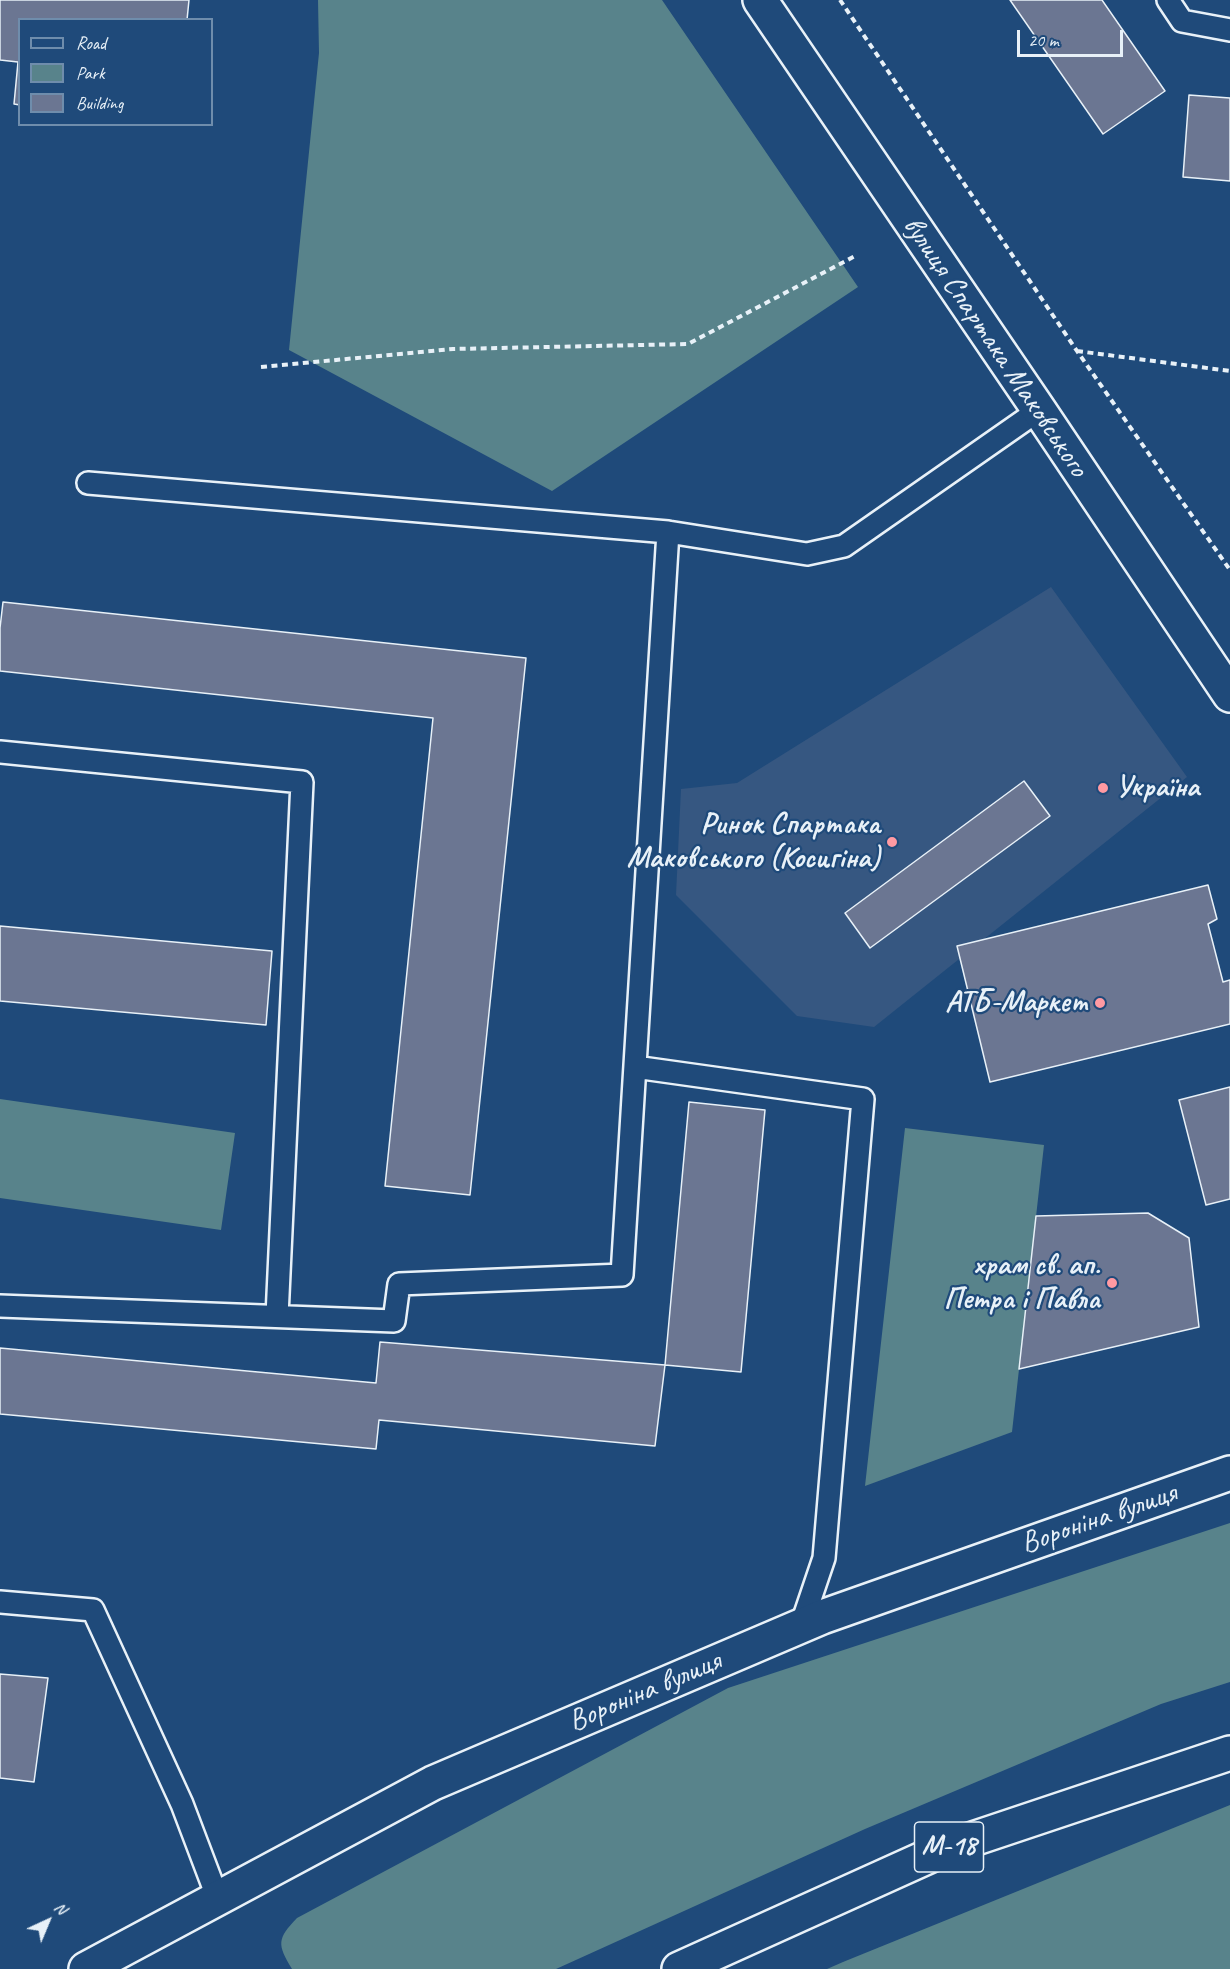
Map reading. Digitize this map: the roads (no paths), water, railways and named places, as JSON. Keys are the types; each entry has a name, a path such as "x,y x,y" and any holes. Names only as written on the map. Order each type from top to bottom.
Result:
{"main road":[{"name":"вулиця Спартака Маковського","path":"760,0 1230,695"},
{"name":"Вороніна вулиця","path":"86,1969 433,1783 801,1626 1230,1473"},
{"name":"М-18","path":"679,1969 949,1847 1230,1752"}],"lane":[{"path":"1168,0 1182,21 1230,30"},
{"path":"88,483 668,532 807,554 844,546 1039,410"},
{"path":"0,1306 394,1321 399,1284 622,1275 668,532"},
{"path":"0,752 302,782 277,1316"},
{"path":"635,1067 863,1099 824,1558 801,1626"},
{"path":"0,1602 93,1610 183,1804 218,1899"}],"place":[{"name":"Україна","path":"1103,788"},
{"name":"Ринок Спартака Маковського (Косигіна)","path":"892,842"},
{"name":"АТБ-Маркет","path":"1100,1003"},
{"name":"храм св. ап. Петра і Павла","path":"1112,1283"}]}
